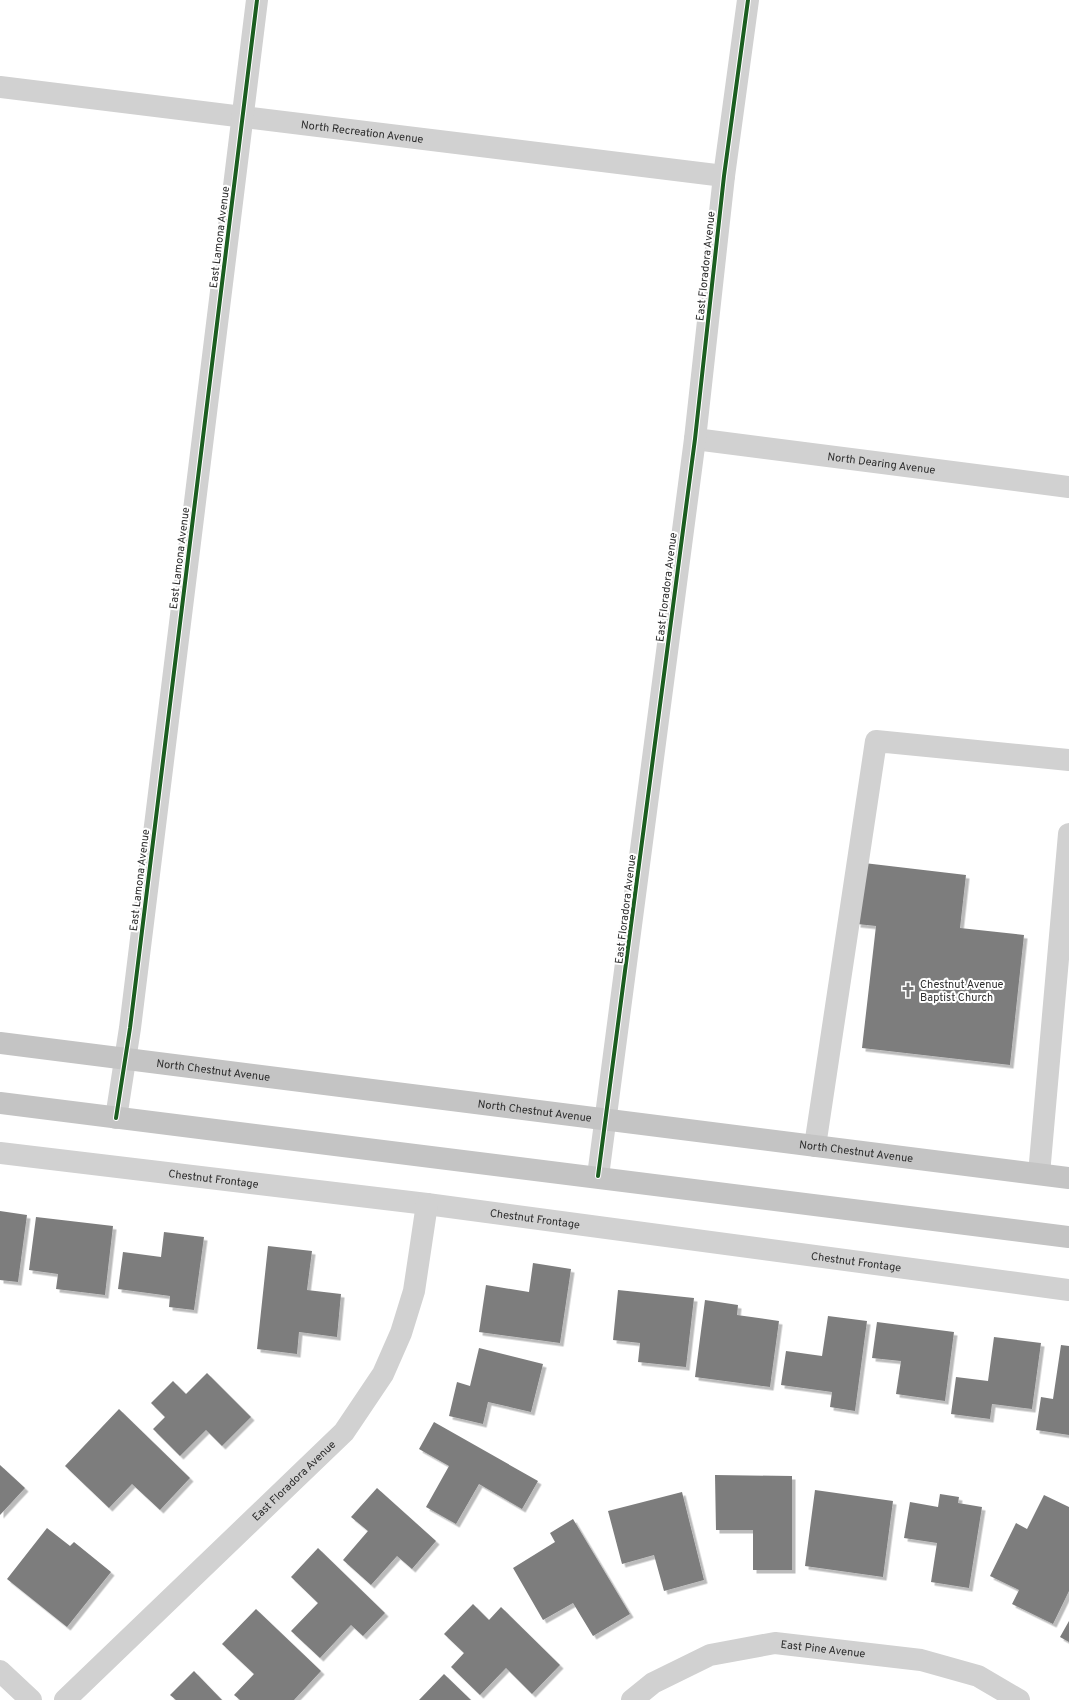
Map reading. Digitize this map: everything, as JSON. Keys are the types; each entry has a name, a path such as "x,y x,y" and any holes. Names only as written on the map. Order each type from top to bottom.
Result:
{"main road":[{"name":"North Chestnut Avenue","path":"0,1043 606,1121 1069,1178"},
{"path":"0,1103 598,1176 1069,1237"}],"street":[{"name":"East Lamona Avenue","path":"116,1118 125,1059 258,0"},
{"name":"East Floradora Avenue","path":"598,1176 695,439 724,176 748,0"},
{"name":"North Recreation Avenue","path":"0,87 724,176"},
{"name":"North Dearing Avenue","path":"695,439 1069,487"},
{"path":"815,1146 876,741 1069,760"},
{"path":"1039,1174 1069,834"},
{"name":"Chestnut Frontage","path":"0,1152 427,1204 1069,1290"},
{"name":"East Floradora Avenue","path":"65,1700 344,1432 383,1374 401,1333 414,1291 427,1204"},
{"name":"East Pine Avenue","path":"632,1700 653,1683 710,1655 775,1643 921,1660 978,1676 1019,1700"},
{"path":"0,1671 31,1700"}],"building":[{"path":"864,863 966,875 960,928 1024,935 1010,1065 862,1048 876,926 857,924"},
{"path":"0,1211 27,1215 18,1282 0,1280"},
{"path":"36,1217 113,1226 105,1295 56,1289 58,1274 29,1270"},
{"path":"164,1232 204,1237 194,1310 169,1307 170,1296 118,1289 123,1252 161,1257"},
{"path":"268,1246 312,1251 307,1290 341,1294 337,1337 299,1332 297,1354 257,1349"},
{"path":"533,1263 571,1269 560,1343 479,1332 486,1285 529,1292"},
{"path":"618,1290 694,1298 686,1367 638,1362 640,1343 613,1340"},
{"path":"705,1300 738,1305 737,1315 779,1321 770,1387 695,1377"},
{"path":"828,1316 867,1321 855,1411 830,1407 832,1392 781,1385 786,1351 822,1356"},
{"path":"877,1322 954,1332 945,1401 896,1394 901,1361 872,1358"},
{"path":"994,1337 1041,1343 1032,1409 992,1404 990,1419 951,1414 956,1377 988,1381"},
{"path":"1061,1345 1069,1346 1069,1435 1036,1430 1041,1397 1053,1399"},
{"path":"479,1348 543,1364 531,1412 488,1402 483,1424 449,1416 457,1382 470,1386"},
{"path":"207,1373 251,1417 222,1446 206,1430 180,1456 153,1429 165,1417 151,1403 173,1381 186,1394"},
{"path":"119,1409 190,1478 160,1510 132,1484 109,1508 65,1466"},
{"path":"434,1422 538,1481 522,1509 479,1484 456,1524 426,1507 449,1466 419,1449"},
{"path":"0,1465 25,1488 0,1515"},
{"path":"715,1475 792,1476 792,1570 753,1570 753,1530 716,1530"},
{"path":"377,1488 436,1541 412,1569 397,1556 371,1585 343,1560 368,1531 351,1517"},
{"path":"815,1490 893,1501 883,1577 805,1566"},
{"path":"682,1492 704,1580 664,1591 654,1555 622,1564 608,1511"},
{"path":"940,1494 959,1497 958,1503 982,1507 969,1588 931,1582 937,1543 904,1538 910,1502 938,1507"},
{"path":"1044,1495 1069,1507 1069,1591 1053,1624 1012,1604 1019,1590 990,1576 1016,1523 1027,1529"},
{"path":"573,1519 630,1614 593,1636 573,1603 543,1620 513,1568 555,1542 550,1533"},
{"path":"47,1528 70,1546 74,1542 111,1572 67,1627 7,1579"},
{"path":"318,1548 385,1613 363,1636 351,1625 320,1658 291,1631 318,1603 291,1577"},
{"path":"473,1604 489,1620 501,1607 560,1665 532,1694 506,1668 480,1695 451,1667 464,1653 444,1634"},
{"path":"256,1609 321,1671 294,1700 240,1700 234,1695 254,1674 222,1644"},
{"path":"1069,1621 1069,1642 1060,1637"},
{"path":"194,1671 222,1700 176,1700 170,1695"},
{"path":"444,1674 471,1700 419,1700"}],"cycle path":[{"path":"116,1118 130,1028 257,0"},
{"path":"598,1176 695,439 724,176 748,0"}],"place":[{"name":"Chestnut Avenue Baptist Church","path":"908,990"}]}
